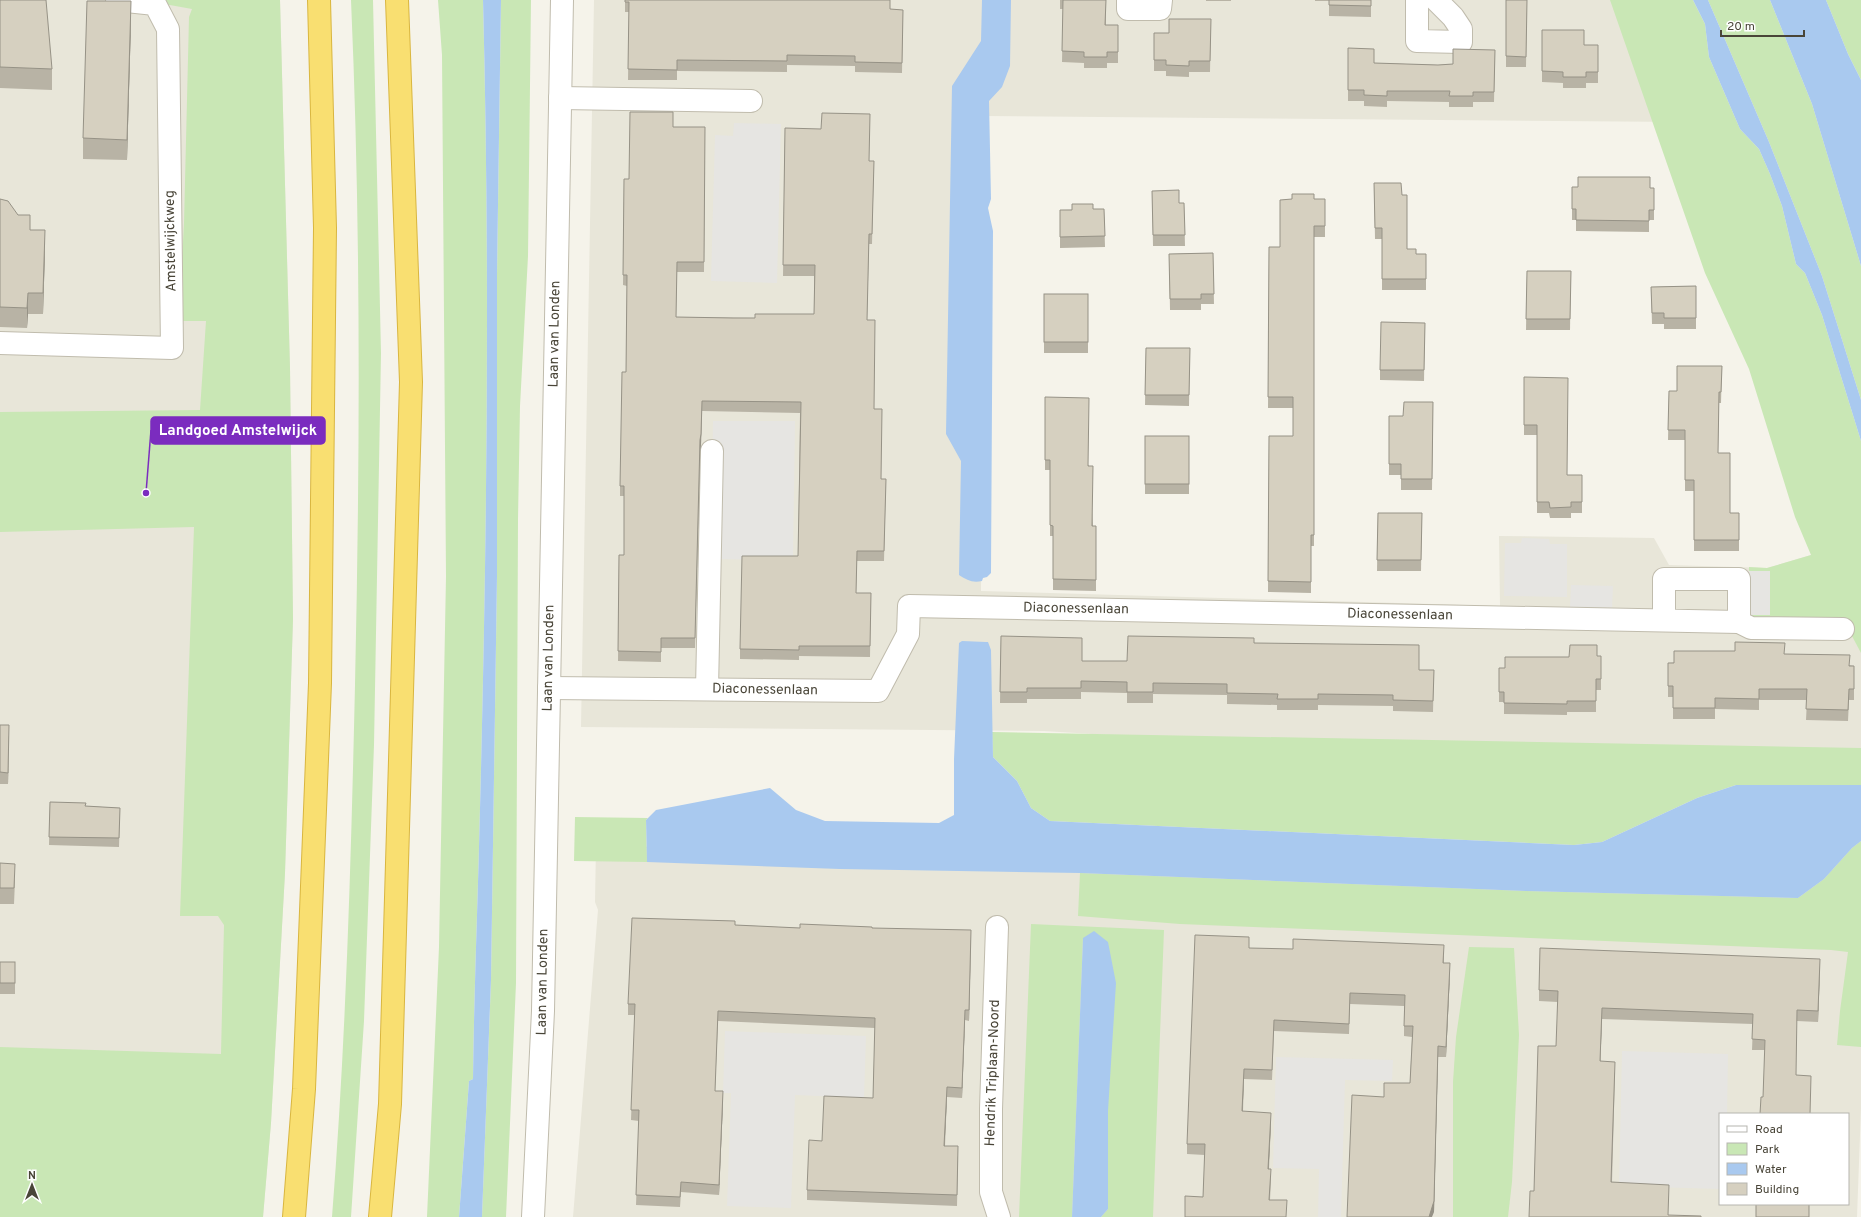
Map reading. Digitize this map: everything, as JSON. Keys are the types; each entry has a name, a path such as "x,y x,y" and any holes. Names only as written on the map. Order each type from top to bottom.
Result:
{"highway":[{"path":"294,1217 304,1089 320,684 325,228 319,0"},
{"path":"380,1217 390,1104 411,382 397,0"}],"street":[{"name":"Amstelwijckweg","path":"0,342 172,348 168,29 155,4 117,0"},
{"name":"Laan van Londen","path":"533,1217 543,1011 562,0"},
{"path":"1128,0 1128,9 1160,9 1160,0"},
{"path":"1417,0 1417,41 1461,42 1460,29 1453,17 1436,0"},
{"path":"560,98 751,102"},
{"path":"707,690 712,451"},
{"path":"1664,620 1664,579 1739,579 1739,622"},
{"name":"Diaconessenlaan","path":"549,688 878,691 908,634 909,606 1664,620 1739,622 1751,628 1843,629"},
{"name":"Hendrik Triplaan-Noord","path":"997,927 991,1109 991,1192 999,1217"}],"shaded area":[{"path":"0,0 280,0 290,368 293,619 285,873 271,1123 263,1217 0,1217"},
{"path":"594,0 1632,0 1684,122 984,116 981,591 1500,606 1499,536 1654,538 1669,565 1767,568 1811,555 1861,640 1861,754 1109,735 1044,731 581,727"},
{"path":"734,123 781,124 777,283 711,281 715,135 733,136"},
{"path":"713,421 795,421 793,560 711,559"},
{"path":"1522,538 1549,539 1550,544 1567,544 1567,597 1504,596 1505,543 1521,543"},
{"path":"1749,571 1770,571 1770,615 1749,615"},
{"path":"1571,585 1613,586 1612,608 1570,607"},
{"path":"1861,828 1861,1108 1857,1217 573,1217 598,910 595,902 596,845 1243,867"},
{"path":"725,1031 866,1036 864,1098 795,1095 791,1208 727,1206 731,1093 723,1093"},
{"path":"1622,1051 1728,1054 1727,1113 1719,1113 1719,1189 1619,1186"},
{"path":"1276,1057 1393,1060 1392,1081 1345,1080 1341,1217 1318,1217 1319,1169 1273,1168"}],"green space":[{"path":"142,0 280,0 290,368 293,619 285,873 271,1123 263,1217 0,1217 0,1047 221,1054 224,925 218,916 180,916 194,527 0,532 0,412 200,410 206,321 179,321 184,223 189,17 192,9"},
{"path":"351,0 373,0 381,353 374,745 364,1021 351,1217 332,1217 341,1084 347,951 352,818 357,599 359,342 357,171"},
{"path":"438,0 483,0 485,101 487,404 479,842 473,1079 469,1081 459,1217 427,1217 439,947 446,576 442,55"},
{"path":"501,0 531,0 528,256 520,406 518,520 516,983 506,1217 482,1217 491,980 497,576 497,275"},
{"path":"1610,0 1693,0 1705,24 1709,57 1740,129 1759,149 1770,174 1782,206 1796,264 1805,273 1822,315 1861,441 1861,653 1844,621 1748,619 1749,615 1770,615 1770,572 1749,571 1749,567 1767,568 1811,555 1795,517 1749,369 1705,273"},
{"path":"1708,0 1770,0 1812,104 1861,266 1861,400 1822,276 1769,142"},
{"path":"1826,0 1861,0 1861,80 1848,54"},
{"path":"992,732 1861,748 1861,785 1736,785 1697,798 1602,842 1574,845 1050,821 1031,808 1017,781 993,757"},
{"path":"575,817 648,818 646,820 647,862 574,861"},
{"path":"1861,841 1861,1047 1837,1045 1848,952 1831,950 1180,924 1078,916 1080,873 1526,891 1798,898 1824,879 1852,848"},
{"path":"1031,924 1164,930 1153,1217 1101,1217 1108,1209 1108,1111 1083,938 1072,1217 1019,1217"},
{"path":"1469,947 1514,948 1519,1035 1512,1182 1508,1217 1453,1217 1453,1082 1456,1037"}],"water":[{"path":"483,0 501,0 497,275 497,576 491,980 482,1217 459,1217 469,1081 473,1079 486,505 487,303"},
{"path":"982,0 1011,0 1010,66 1002,87 989,101 991,199 988,208 993,231 991,573 987,577 983,578 982,581 975,582 967,580 959,575 961,461 946,434 952,86 981,41"},
{"path":"1693,0 1708,0 1769,142 1822,276 1861,400 1861,441 1822,315 1805,273 1796,264 1782,206 1770,174 1759,149 1740,129 1709,57 1705,24"},
{"path":"1770,0 1826,0 1848,54 1861,80 1861,266 1812,104"},
{"path":"962,641 988,642 991,650 993,757 1017,781 1031,808 1050,821 1574,845 1602,842 1697,798 1736,785 1861,785 1861,841 1852,848 1824,879 1798,898 1526,891 1080,873 840,869 647,862 646,820 656,810 770,788 796,810 825,821 939,823 954,815 954,759 959,643"},
{"path":"1094,931 1108,942 1116,983 1108,1111 1108,1209 1101,1217 1072,1217 1083,938"}],"building":[{"path":"0,0 46,0 52,69 0,67"},
{"path":"625,0 890,0 890,9 903,10 902,63 855,62 855,56 787,55 787,61 677,60 677,70 628,69 629,2 625,2"},
{"path":"1063,0 1106,0 1105,25 1118,25 1118,52 1107,52 1107,57 1084,57 1084,52 1062,51"},
{"path":"1329,0 1371,0 1371,6 1329,5"},
{"path":"1506,0 1527,0 1526,57 1506,56"},
{"path":"87,1 131,1 127,140 83,138"},
{"path":"1169,19 1211,19 1210,61 1189,61 1189,66 1166,65 1166,60 1154,60 1154,33 1169,33"},
{"path":"1542,30 1584,30 1584,45 1598,45 1598,72 1586,72 1586,77 1563,77 1563,72 1542,71"},
{"path":"1348,48 1374,49 1374,63 1438,65 1453,64 1453,49 1495,50 1494,92 1473,92 1473,96 1449,96 1450,91 1387,91 1387,96 1364,95 1364,90 1348,90"},
{"path":"630,112 673,112 673,127 705,127 704,262 677,262 676,317 733,318 755,318 755,314 814,314 815,265 783,265 785,128 821,129 822,113 870,114 869,161 874,161 872,234 869,234 867,320 875,320 874,409 882,409 881,479 886,479 884,551 857,551 856,593 871,593 870,646 799,646 799,650 740,649 742,556 798,556 801,402 702,401 695,638 661,638 661,652 618,651 619,555 624,555 624,486 620,486 622,372 626,372 627,275 623,275 624,179 629,179"},
{"path":"1578,177 1650,177 1650,188 1654,188 1654,210 1649,210 1649,221 1576,220 1576,209 1572,209 1572,187 1578,187"},
{"path":"1374,183 1401,183 1402,195 1407,195 1407,249 1416,249 1416,254 1426,254 1426,279 1382,279 1382,228 1375,228"},
{"path":"1179,190 1179,203 1184,203 1185,235 1153,235 1152,191"},
{"path":"1292,194 1314,194 1314,199 1325,199 1325,226 1314,226 1314,535 1311,535 1311,582 1268,581 1269,436 1293,436 1293,397 1268,397 1269,247 1280,247 1280,200 1292,199"},
{"path":"0,199 8,201 18,215 30,215 30,230 45,230 43,293 28,293 27,308 0,307"},
{"path":"1072,204 1093,204 1093,209 1104,209 1105,236 1060,237 1060,210 1072,210"},
{"path":"1213,253 1214,294 1201,294 1201,299 1170,299 1169,254"},
{"path":"1527,271 1571,271 1570,319 1526,319"},
{"path":"1696,286 1696,318 1664,318 1664,313 1652,313 1651,287"},
{"path":"1044,294 1088,294 1088,342 1044,342"},
{"path":"1381,322 1425,323 1424,370 1380,370"},
{"path":"1146,348 1190,348 1189,395 1145,395"},
{"path":"1677,366 1722,366 1721,392 1719,392 1718,453 1730,453 1730,513 1739,513 1739,540 1694,540 1694,480 1685,480 1685,430 1668,430 1669,391 1677,391"},
{"path":"1524,377 1568,378 1567,475 1582,475 1582,502 1571,502 1571,507 1550,508 1549,502 1537,502 1537,425 1524,425"},
{"path":"1045,397 1089,398 1088,466 1093,466 1092,526 1096,526 1096,580 1053,579 1053,526 1050,525 1050,460 1045,460"},
{"path":"1404,402 1433,402 1432,479 1401,479 1401,464 1389,464 1389,416 1403,416"},
{"path":"1145,436 1189,436 1189,484 1145,484"},
{"path":"1378,513 1422,513 1421,560 1377,560"},
{"path":"1001,636 1082,638 1082,661 1127,661 1128,636 1254,638 1254,643 1419,645 1419,670 1434,670 1433,701 1393,700 1393,695 1318,694 1318,699 1277,699 1278,694 1227,693 1227,684 1153,683 1153,692 1127,692 1127,682 1081,681 1081,688 1027,688 1027,692 1000,692"},
{"path":"1735,642 1785,643 1784,654 1850,655 1849,666 1854,666 1854,689 1849,689 1848,710 1806,709 1807,689 1759,689 1759,699 1715,698 1715,708 1673,708 1673,686 1668,686 1668,663 1674,663 1674,651 1735,651"},
{"path":"1570,645 1597,645 1597,656 1601,656 1601,679 1596,679 1596,701 1567,701 1567,704 1504,703 1504,692 1499,692 1499,668 1505,668 1505,657 1569,657"},
{"path":"0,725 9,725 8,773 0,772"},
{"path":"50,802 86,803 85,806 120,808 119,838 49,837"},
{"path":"0,863 15,864 14,888 0,888"},
{"path":"632,918 735,921 735,925 800,928 800,924 872,928 971,930 969,1010 965,1010 962,1088 947,1087 944,1146 958,1146 957,1195 807,1190 809,1140 822,1141 824,1096 873,1098 875,1018 718,1011 715,1091 723,1091 719,1185 681,1182 680,1197 636,1195 639,1110 631,1110 635,1004 628,1004"},
{"path":"1195,935 1249,937 1249,948 1293,949 1293,939 1444,945 1443,963 1450,963 1446,1047 1438,1046 1434,1201 1429,1217 1347,1217 1352,1095 1384,1097 1384,1083 1410,1083 1413,1026 1404,1026 1405,995 1350,993 1349,1024 1274,1020 1272,1070 1244,1069 1242,1111 1271,1113 1268,1169 1271,1169 1269,1200 1287,1200 1286,1217 1185,1217 1185,1196 1203,1197 1205,1144 1187,1144"},
{"path":"1540,948 1820,959 1818,1011 1797,1010 1796,1075 1811,1076 1810,1113 1760,1113 1761,1097 1763,1097 1765,1040 1752,1039 1753,1014 1602,1008 1600,1061 1615,1062 1611,1182 1669,1185 1668,1215 1701,1217 1529,1217 1530,1191 1534,1191 1538,1046 1556,1046 1558,991 1539,990"},
{"path":"0,962 15,962 15,983 0,983"},
{"path":"1756,1205 1809,1205 1809,1217 1756,1217"}],"place":[{"name":"Landgoed Amstelwijck","path":"146,493"}]}
